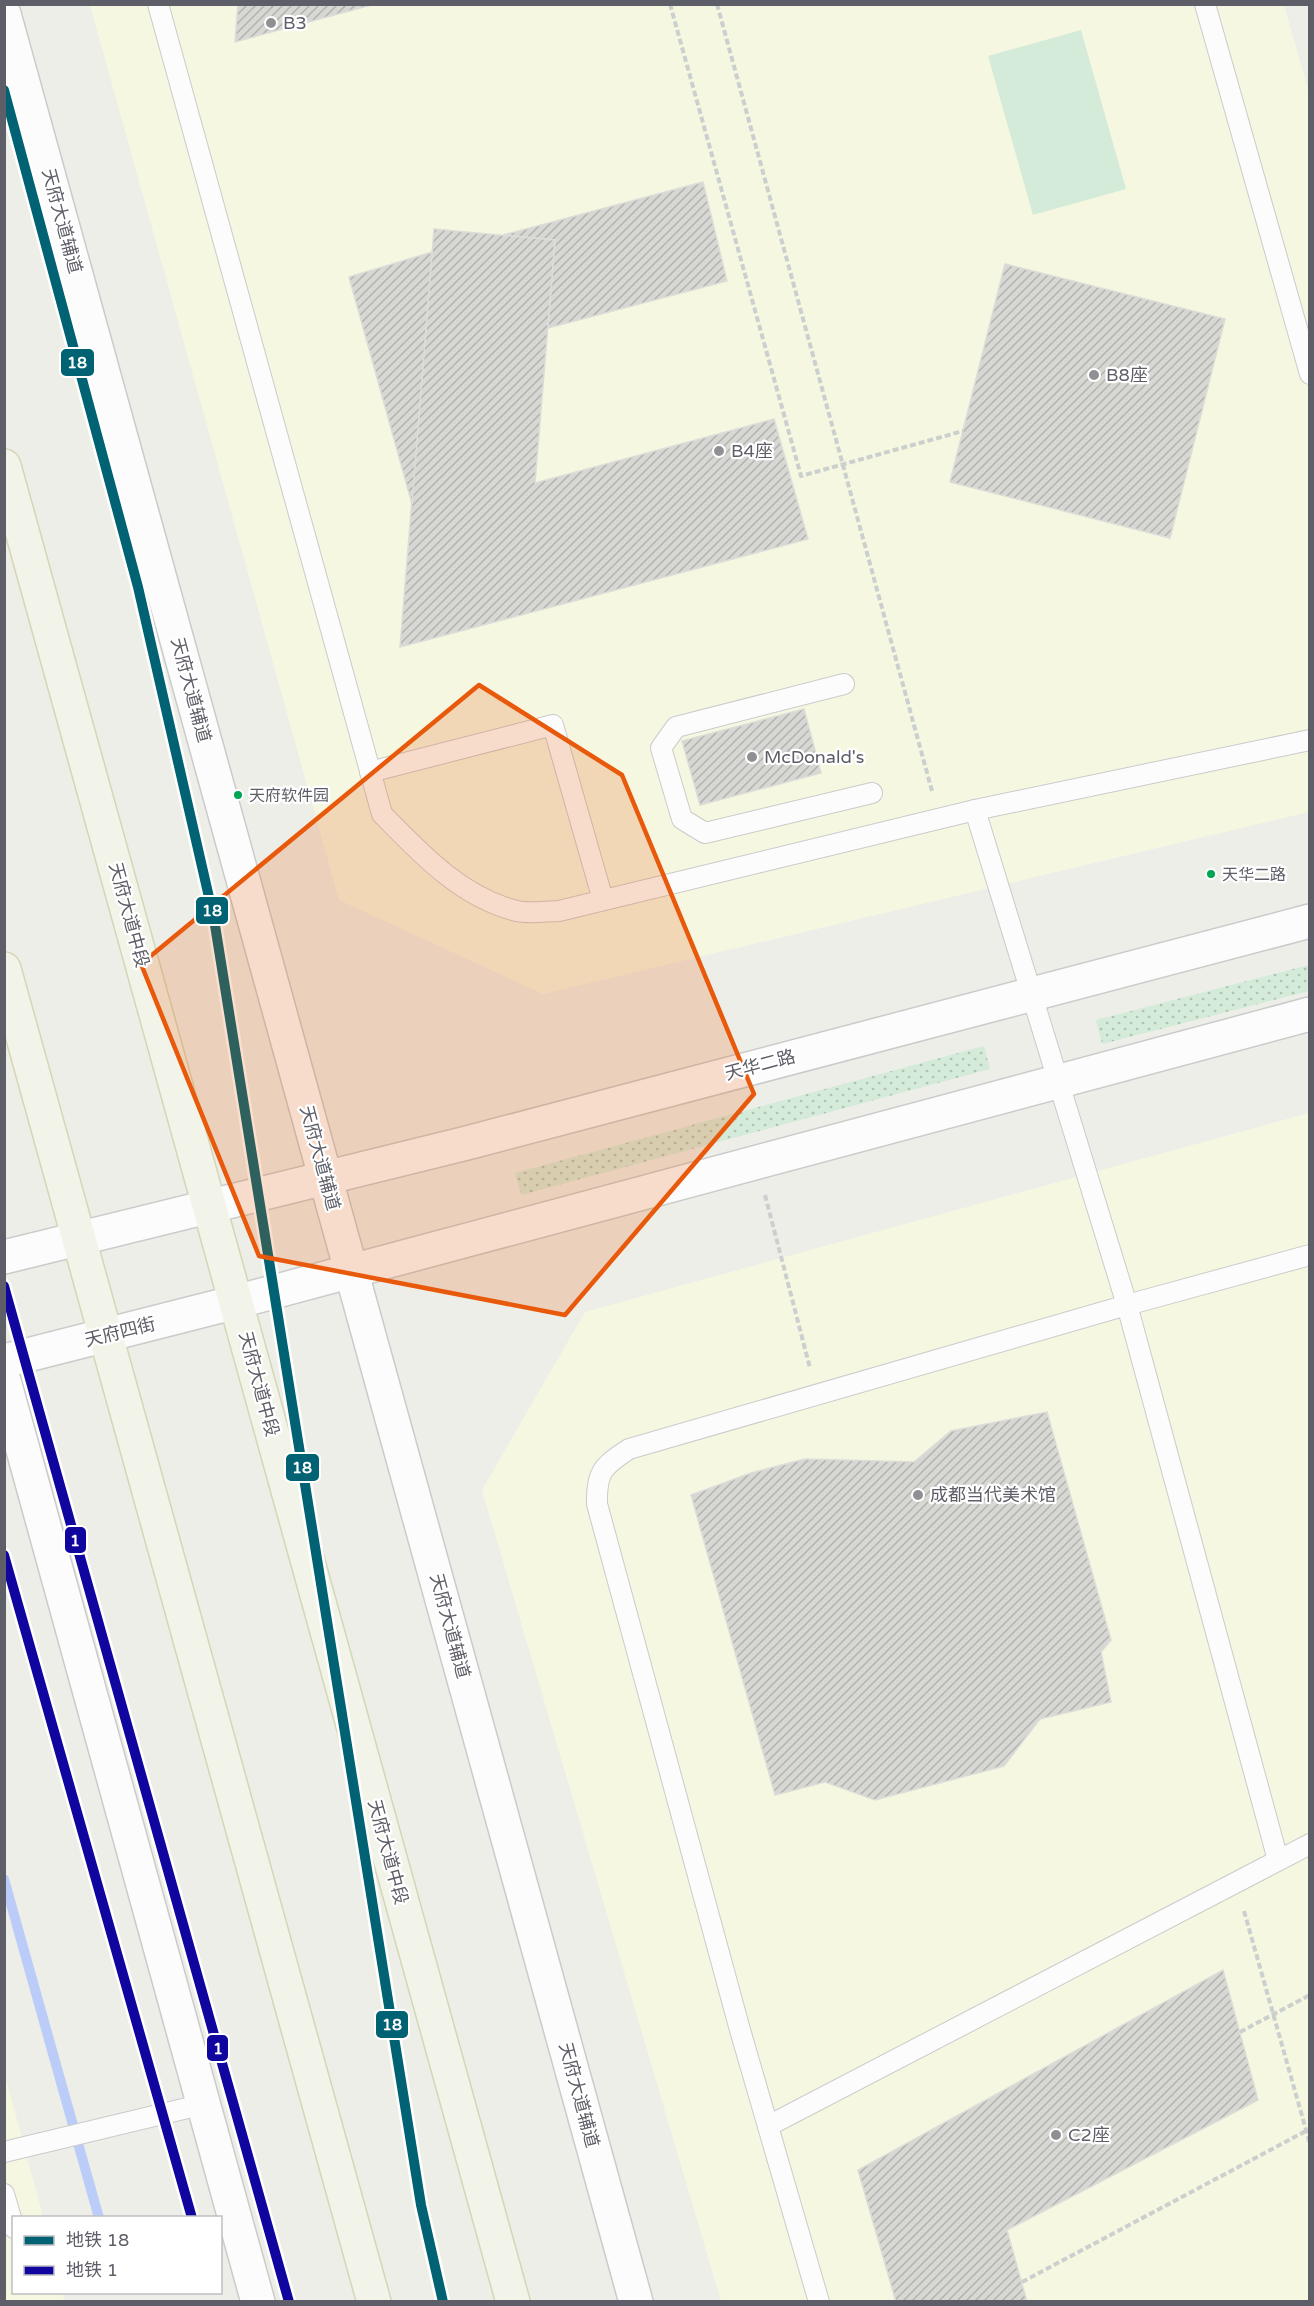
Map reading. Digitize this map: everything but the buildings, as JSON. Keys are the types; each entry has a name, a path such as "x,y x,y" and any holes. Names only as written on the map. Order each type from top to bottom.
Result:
{"main road":[{"name":"天府大道中段","path":"4,466 513,2301"},
{"path":"4,969 374,2301"}],"street":[{"name":"天府大道辅道","path":"4,15 636,2301"},
{"name":"天华二路","path":"209,1205 479,1140 1310,921"},
{"path":"236,1302 1310,1014"},
{"path":"4,1257 209,1205"},
{"name":"天府四街","path":"4,1361 236,1302"},
{"path":"4,1381 258,2301"}],"lane":[{"path":"158,4 382,814 416,849 454,881 486,899 518,911 559,911 975,810 1310,740"},
{"path":"1205,4 1310,374"},
{"path":"844,684 676,727 662,748 681,819 705,833 872,793"},
{"path":"370,772 554,725 603,900"},
{"path":"975,810 1127,1305 1278,1860"},
{"path":"819,2301 768,2126 597,1504 596,1483 609,1463 629,1449 1127,1305 1310,1255"},
{"path":"768,2126 1310,1844"},
{"path":"13,2150 204,2104"},
{"path":"4,2194 12,2221"}],"path":[{"path":"670,4 801,476 963,431"},
{"path":"717,4 940,818"},
{"path":"757,1162 817,1394"},
{"path":"1236,1882 1310,2144"},
{"path":"1240,2032 1310,1995"},
{"path":"1022,2282 1306,2131"}],"highlighted area":[{"path":"479,685 622,775 754,1094 565,1315 259,1256 141,964"}],"shaded area":[{"path":"90,5 1284,5 1310,96 1309,812 543,994 339,900"},
{"path":"1081,30 1126,189 1033,215 988,56"},
{"path":"1309,965 1309,991 1102,1044 1096,1020"},
{"path":"984,1046 990,1069 521,1195 515,1173"},
{"path":"1309,1113 1309,2301 721,2301 482,1490 585,1312"},
{"path":"4,2071 43,2216 12,2216 12,2294 62,2294 65,2301 5,2301"}],"waterway":[{"path":"4,1879 98,2216"}],"metro line":[{"name":"18","path":"4,90 138,587 214,919 421,2205 443,2302"},
{"name":"1","path":"4,1286 289,2302"},
{"name":"1","path":"4,1555 191,2216"}],"place":[{"name":"B3","path":"271,23"},
{"name":"B8座","path":"1094,375"},
{"name":"B4座","path":"719,451"},
{"name":"McDonald's","path":"752,757"},
{"name":"天府软件园","path":"238,795"},
{"name":"天华二路","path":"1211,874"},
{"name":"成都当代美术馆","path":"918,1495"},
{"name":"C2座","path":"1056,2135"}]}
